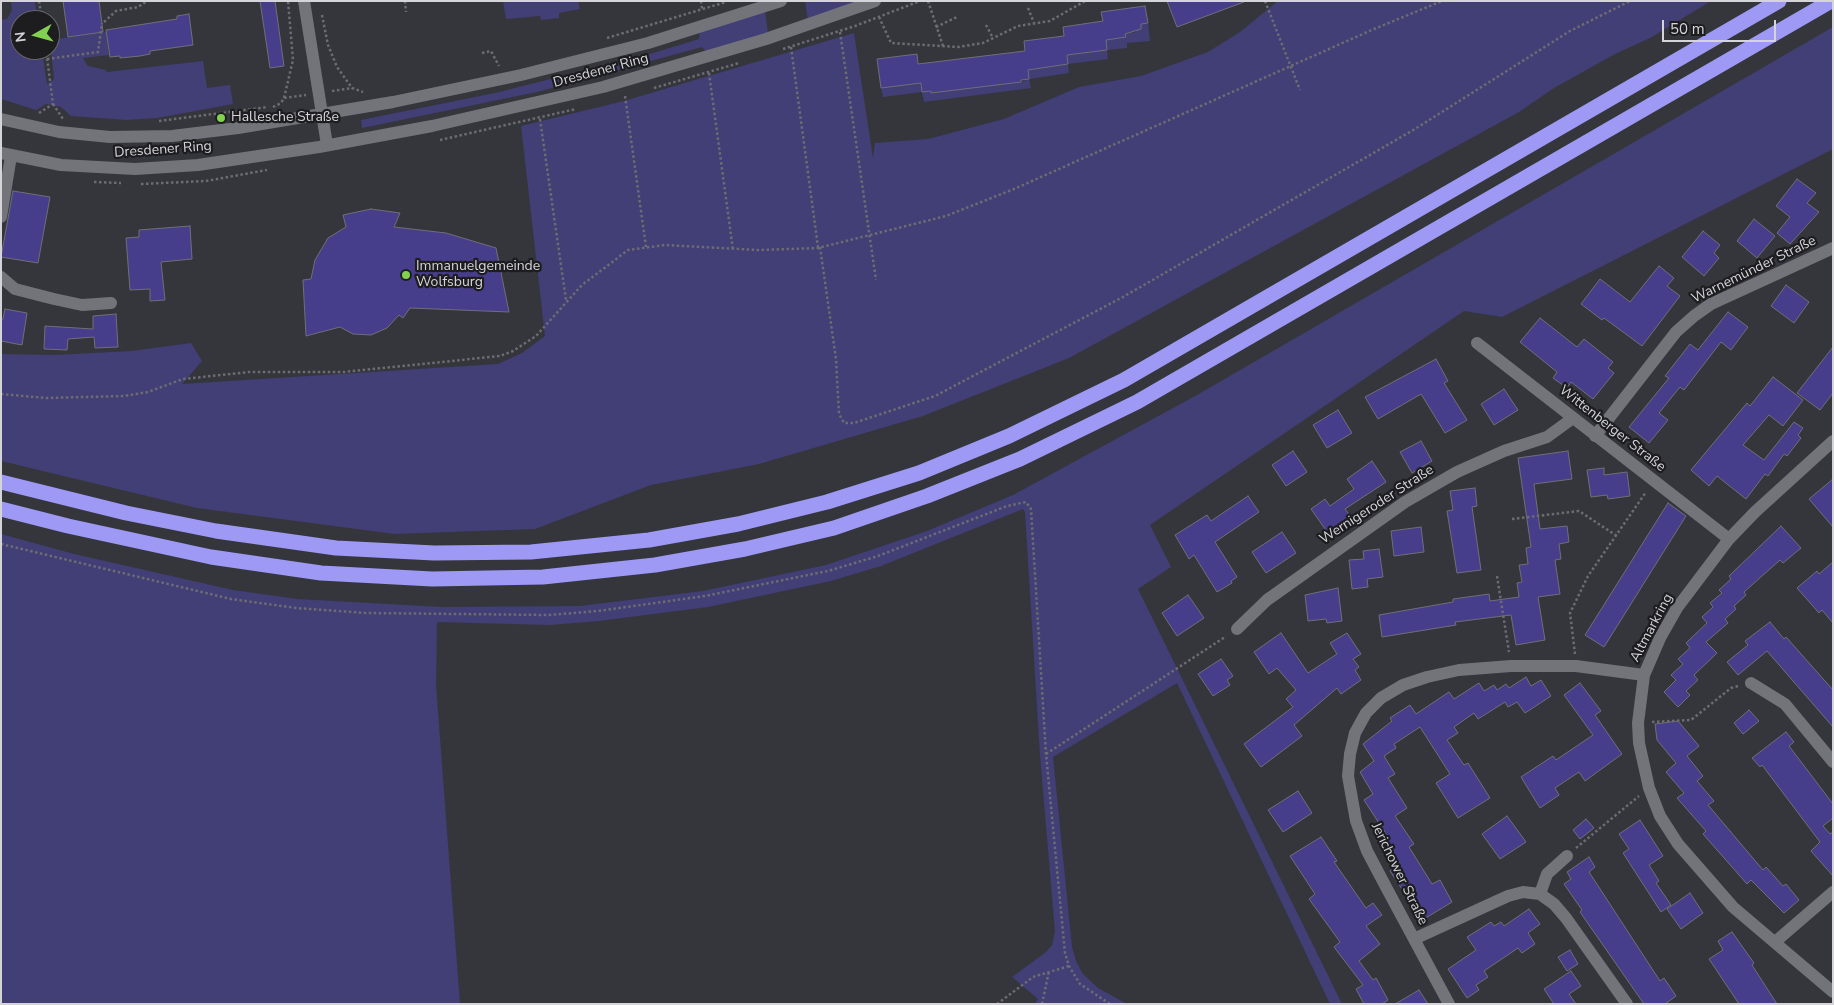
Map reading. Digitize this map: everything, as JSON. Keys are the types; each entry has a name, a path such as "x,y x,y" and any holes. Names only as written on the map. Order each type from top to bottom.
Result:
{"highway":[{"path":"1,482 126,513 216,531 336,548 434,553 531,552 649,540 738,524 827,502 918,473 1009,436 1124,380 1779,1"},
{"path":"1,509 68,526 211,557 321,573 432,579 543,577 655,565 744,549 834,528 927,496 1020,459 1137,402 1831,1"}],"street":[{"path":"304,1 327,145"},
{"name":"Dresdener Ring","path":"1,119 59,132 129,138 195,134 278,122 428,96 568,64 673,35 781,1"},
{"name":"Dresdener Ring","path":"6,155 86,168 154,168 198,165 327,145 432,126 603,87 766,39 875,1"},
{"path":"1,217 6,155"},
{"name":"Warnemünder Straße","path":"1595,436 1676,332 1694,316 1711,304 1833,248"},
{"path":"1,277 15,289 54,299 82,305 111,303"},
{"name":"Wittenberger Straße","path":"1477,343 1730,539"},
{"name":"Wernigeroder Straße","path":"1237,629 1267,600 1405,502 1457,472 1504,451 1547,437 1574,418"},
{"name":"Altmarkring","path":"1833,441 1755,512 1730,539 1677,608 1660,638 1644,675 1638,723 1639,743 1649,788 1660,816 1678,844 1733,907 1833,992"},
{"name":"Jerichower Straße","path":"1449,1004 1367,851 1356,820 1348,776 1350,754 1355,733 1366,712 1381,698 1403,685 1427,677 1459,670 1511,666 1576,666 1644,675"},
{"path":"1751,683 1784,704 1833,762"},
{"path":"1540,894 1547,874 1567,856"},
{"path":"1414,939 1508,896 1524,892 1540,894 1554,904 1566,918 1626,1004"},
{"path":"1775,942 1833,892"}],"path":[{"path":"60,57 98,52 103,22 116,12 138,7 147,1"},
{"path":"155,121 276,106 284,98 293,60 288,1"},
{"path":"405,1 406,12"},
{"path":"701,1 702,9"},
{"path":"601,39 730,1"},
{"path":"920,1 791,47 836,359 839,414 844,423 854,423 935,396 1123,297 1415,129 1562,36 1630,1"},
{"path":"928,1 943,46"},
{"path":"879,17 891,43 943,46 972,45 993,38 1018,26 1050,21 1085,1"},
{"path":"1265,1 1300,90"},
{"path":"1,394 46,398 124,396 148,392 183,379 249,372 344,372 500,356 513,351 536,336 566,300 621,254 646,247 665,245 733,250 819,247 869,236 969,208 1442,1"},
{"path":"1028,8 1034,24"},
{"path":"321,11 332,56 343,78 352,88"},
{"path":"936,27 957,16"},
{"path":"986,25 993,38"},
{"path":"840,31 876,280"},
{"path":"482,53 491,51 499,66"},
{"path":"47,60 53,104 63,119"},
{"path":"491,68 507,64"},
{"path":"709,72 733,250"},
{"path":"284,98 352,88 368,93"},
{"path":"625,96 646,247"},
{"path":"42,116 35,115 53,104"},
{"path":"276,106 278,122"},
{"path":"55,118 72,121"},
{"path":"540,118 566,300"},
{"path":"1576,666 1570,612 1588,576 1654,480"},
{"path":"1,544 231,599 296,608 366,613 549,615 598,612 705,596 828,571 878,556 1007,506 1026,502 1031,509 1046,754 1069,966 1080,984 1110,1004"},
{"path":"1512,518 1579,511 1617,536"},
{"path":"1497,576 1511,666"},
{"path":"1046,754 1237,629"},
{"path":"1638,723 1691,720 1731,688 1751,683"},
{"path":"1567,856 1649,788"},
{"path":"997,1004 1019,986 1049,970 1069,966"},
{"path":"1042,1004 1049,970"}],"shaded area":[{"path":"11,1 35,1 36,10 12,10"},
{"path":"503,1 578,1 580,9 559,13 559,18 541,20 540,16 506,19"},
{"path":"805,1 863,1 808,21"},
{"path":"1278,1 1711,1 1650,38 1615,54 1554,88 1519,112 1069,358 923,416 759,464 651,485 535,529 395,534 197,508 1,461 1,354 55,355 132,351 191,343 202,361 182,384 498,364 522,353 545,336 521,126 624,101 854,33 873,158 875,143 928,139 1004,119 1079,87 1141,76 1208,52 1240,32"},
{"path":"765,10 768,34 707,53 702,47 537,92 362,128 361,120 495,93 650,54 699,39 700,31"},
{"path":"10,14 10,60 43,60 47,84 54,79 52,60 60,60 60,39 106,32 109,55 83,58 88,66 106,70 107,72 203,61 207,88 230,85 233,104 157,118 127,120 71,116 61,107 46,104 36,110 1,99 1,20 7,19"},
{"path":"1148,23 1150,41 1127,43 1127,48 1107,50 1106,40 1126,37 1125,34 1136,32 1136,30 1141,29 1141,24"},
{"path":"1833,27 1833,149 1502,317 1464,311 1150,525 1171,567 1138,589 1342,1004 1330,1004 1177,683 1053,757 1072,947 1076,961 1083,974 1098,988 1127,1004 1035,1004 1038,999 1012,977 1046,952 1052,945 1055,932 1040,755 1025,512 1023,509 881,566 831,581 708,607 599,621 550,625 437,622 436,685 460,1004 1,1004 1,534 74,554 233,590 297,599 442,607 580,606 703,591 826,565 927,531 1013,495 1197,395"},
{"path":"1107,50 1108,59 1068,64 1067,55"},
{"path":"1068,64 1069,73 1029,79 1028,70"},
{"path":"1029,79 1031,88 924,102 922,92 1021,82"},
{"path":"921,83 922,92 883,97 881,88"}],"building":[{"path":"63,1 99,1 103,32 68,37"},
{"path":"260,1 275,1 284,66 270,68"},
{"path":"1167,1 1244,1 1244,2 1177,27"},
{"path":"1145,6 1148,23 1141,24 1141,29 1125,34 1126,37 1106,40 1107,50 1067,55 1068,64 1028,70 1029,79 1021,80 1021,82 931,93 931,91 922,92 921,83 881,88 877,59 917,54 918,64 1025,51 1024,41 1064,36 1063,27 1103,21 1101,12"},
{"path":"189,14 193,45 150,51 150,54 140,56 110,57 106,30 177,19 177,16"},
{"path":"1797,179 1816,193 1807,203 1819,212 1790,244 1777,233 1790,217 1776,206"},
{"path":"13,191 50,197 38,263 1,257"},
{"name":"Immanuelgemeinde Wolfsburg","path":"371,209 400,213 394,227 446,233 496,248 509,312 410,308 403,318 399,315 387,328 371,335 353,334 340,327 306,336 303,280 311,279 315,260 328,238 346,227 343,215"},
{"path":"1754,219 1775,236 1757,258 1737,241"},
{"path":"190,226 192,259 161,262 165,300 150,301 150,289 130,290 126,238 139,237 139,230"},
{"path":"1703,231 1720,245 1714,253 1719,258 1704,276 1682,257"},
{"path":"1659,266 1674,278 1667,286 1680,296 1642,346 1604,318 1602,320 1581,304 1600,279 1630,302"},
{"path":"1786,285 1809,302 1794,323 1771,306"},
{"path":"5,309 27,313 22,345 1,341 1,319 3,319"},
{"path":"1728,312 1748,327 1731,350 1721,342 1684,390 1680,387 1659,413 1668,420 1649,443 1629,427 1669,378 1665,376 1690,344 1698,350"},
{"path":"116,314 118,347 95,348 94,337 68,339 67,350 44,349 45,326 93,329 93,316"},
{"path":"1540,318 1577,347 1584,339 1613,362 1608,368 1614,373 1593,399 1571,382 1567,388 1553,378 1557,372 1520,342"},
{"path":"1833,347 1833,393 1820,410 1797,393"},
{"path":"1436,359 1448,381 1444,383 1467,420 1445,433 1421,394 1378,419 1365,397"},
{"path":"1773,377 1803,400 1783,426 1769,415 1743,445 1764,460 1794,422 1803,428 1798,435 1801,438 1787,456 1784,454 1768,476 1765,474 1746,499 1717,476 1709,486 1691,470 1747,403 1750,406"},
{"path":"1504,389 1518,410 1494,425 1481,404"},
{"path":"1338,410 1352,433 1327,448 1313,425"},
{"path":"1421,441 1432,461 1412,473 1400,452"},
{"path":"1293,451 1307,472 1286,486 1272,465"},
{"path":"1568,451 1572,479 1534,484 1540,529 1567,526 1569,542 1559,544 1561,559 1555,560 1560,594 1538,597 1545,640 1516,645 1511,615 1455,622 1456,625 1382,637 1379,615 1453,602 1453,599 1489,594 1490,601 1519,597 1517,583 1522,582 1519,565 1528,564 1526,548 1531,547 1518,458"},
{"path":"1372,461 1386,482 1345,509 1351,517 1328,533 1311,509 1325,499 1330,506 1354,489 1347,479"},
{"path":"1604,468 1604,475 1627,472 1630,496 1608,499 1607,495 1591,497 1587,470"},
{"path":"1833,479 1833,527 1809,499"},
{"path":"1475,488 1477,506 1472,507 1481,570 1457,573 1447,511 1453,510 1450,491"},
{"path":"1248,496 1259,512 1215,542 1237,577 1231,581 1232,583 1217,592 1194,555 1189,559 1175,535 1207,515 1211,521"},
{"path":"1668,503 1686,516 1604,647 1585,635"},
{"path":"1781,526 1801,548 1783,563 1780,560 1744,592 1746,595 1734,606 1736,609 1725,619 1728,623 1706,642 1717,653 1694,675 1698,680 1686,691 1690,695 1678,707 1664,692 1676,680 1671,675 1683,664 1678,659 1690,648 1686,643 1707,623 1702,617 1713,607 1710,603 1722,593 1719,590 1731,579 1729,576"},
{"path":"1421,527 1424,552 1394,556 1391,531"},
{"path":"1282,532 1296,553 1266,573 1252,552"},
{"path":"1379,549 1383,577 1367,579 1368,587 1352,589 1349,560 1364,559 1363,551"},
{"path":"1833,562 1833,623 1822,610 1819,613 1797,588 1817,571 1819,574"},
{"path":"1338,588 1342,621 1327,623 1326,619 1308,621 1305,595"},
{"path":"1188,595 1204,618 1177,636 1162,613"},
{"path":"1770,622 1784,639 1786,637 1833,690 1833,727 1767,651 1738,675 1727,662 1748,645 1745,641"},
{"path":"1281,633 1308,673 1337,654 1330,643 1347,633 1361,654 1353,659 1359,667 1355,670 1361,680 1341,694 1337,688 1294,725 1302,736 1261,767 1244,744 1293,707 1286,699 1296,690 1277,668 1269,674 1254,652"},
{"path":"1221,659 1233,676 1227,680 1230,685 1213,696 1198,674"},
{"path":"1526,677 1531,686 1541,680 1551,696 1525,713 1517,702 1508,707 1505,702 1478,719 1474,713 1454,727 1458,733 1447,740 1464,765 1468,763 1490,798 1458,818 1436,783 1450,774 1420,727 1394,744 1396,748 1384,756 1395,774 1388,778 1407,808 1395,816 1414,844 1409,847 1432,884 1440,880 1452,902 1424,919 1408,890 1404,892 1390,871 1395,867 1377,840 1386,834 1364,800 1373,794 1360,772 1374,761 1363,744 1392,721 1390,718 1410,705 1416,714 1449,692 1454,699 1479,683 1484,691 1494,685 1497,690 1506,684 1509,688"},
{"path":"1580,683 1601,711 1595,715 1622,754 1585,781 1579,772 1555,788 1559,795 1540,808 1521,777 1553,756 1556,760 1593,735 1564,695"},
{"path":"1749,710 1759,721 1743,734 1734,723"},
{"path":"1678,721 1699,746 1687,756 1703,776 1697,781 1714,801 1708,805 1763,870 1766,867 1783,886 1786,884 1799,900 1784,913 1751,880 1747,884 1703,834 1706,831 1677,798 1684,793 1666,772 1676,763 1657,740 1655,724"},
{"path":"1786,732 1794,742 1789,746 1833,804 1833,818 1823,826 1830,834 1833,832 1833,876 1811,851 1820,842 1762,765 1760,767 1752,758"},
{"path":"1298,791 1312,813 1283,832 1268,810"},
{"path":"1507,816 1526,842 1500,859 1482,834"},
{"path":"1586,819 1594,828 1580,839 1573,830"},
{"path":"1640,820 1663,856 1649,865 1659,881 1656,883 1671,905 1661,912 1623,853 1629,849 1619,834"},
{"path":"1321,837 1337,861 1334,862 1366,908 1373,903 1382,915 1366,926 1380,944 1359,961 1373,980 1376,978 1388,1000 1382,1004 1364,1004 1356,989 1363,985 1334,947 1340,942 1309,899 1315,894 1290,856"},
{"path":"1589,857 1595,867 1589,872 1660,981 1664,978 1676,996 1665,1004 1644,1004 1580,912 1582,910 1564,884 1571,879 1567,872"},
{"path":"1690,893 1703,913 1681,929 1667,909"},
{"path":"1529,909 1540,924 1528,933 1535,944 1522,953 1518,948 1484,971 1488,977 1476,985 1479,990 1467,998 1448,969 1476,950 1467,937 1491,922 1494,926 1501,922 1504,926"},
{"path":"1732,932 1754,963 1752,965 1777,1004 1739,1004 1709,959 1723,950 1718,941"},
{"path":"1570,950 1578,964 1567,971 1558,957"},
{"path":"1571,971 1581,986 1569,994 1576,1004 1554,1004 1544,989"},
{"path":"1419,990 1428,1004 1395,1004"}],"place":[{"name":"Hallesche Straße","path":"221,118"},
{"name":"Immanuelgemeinde Wolfsburg","path":"406,275"}]}
